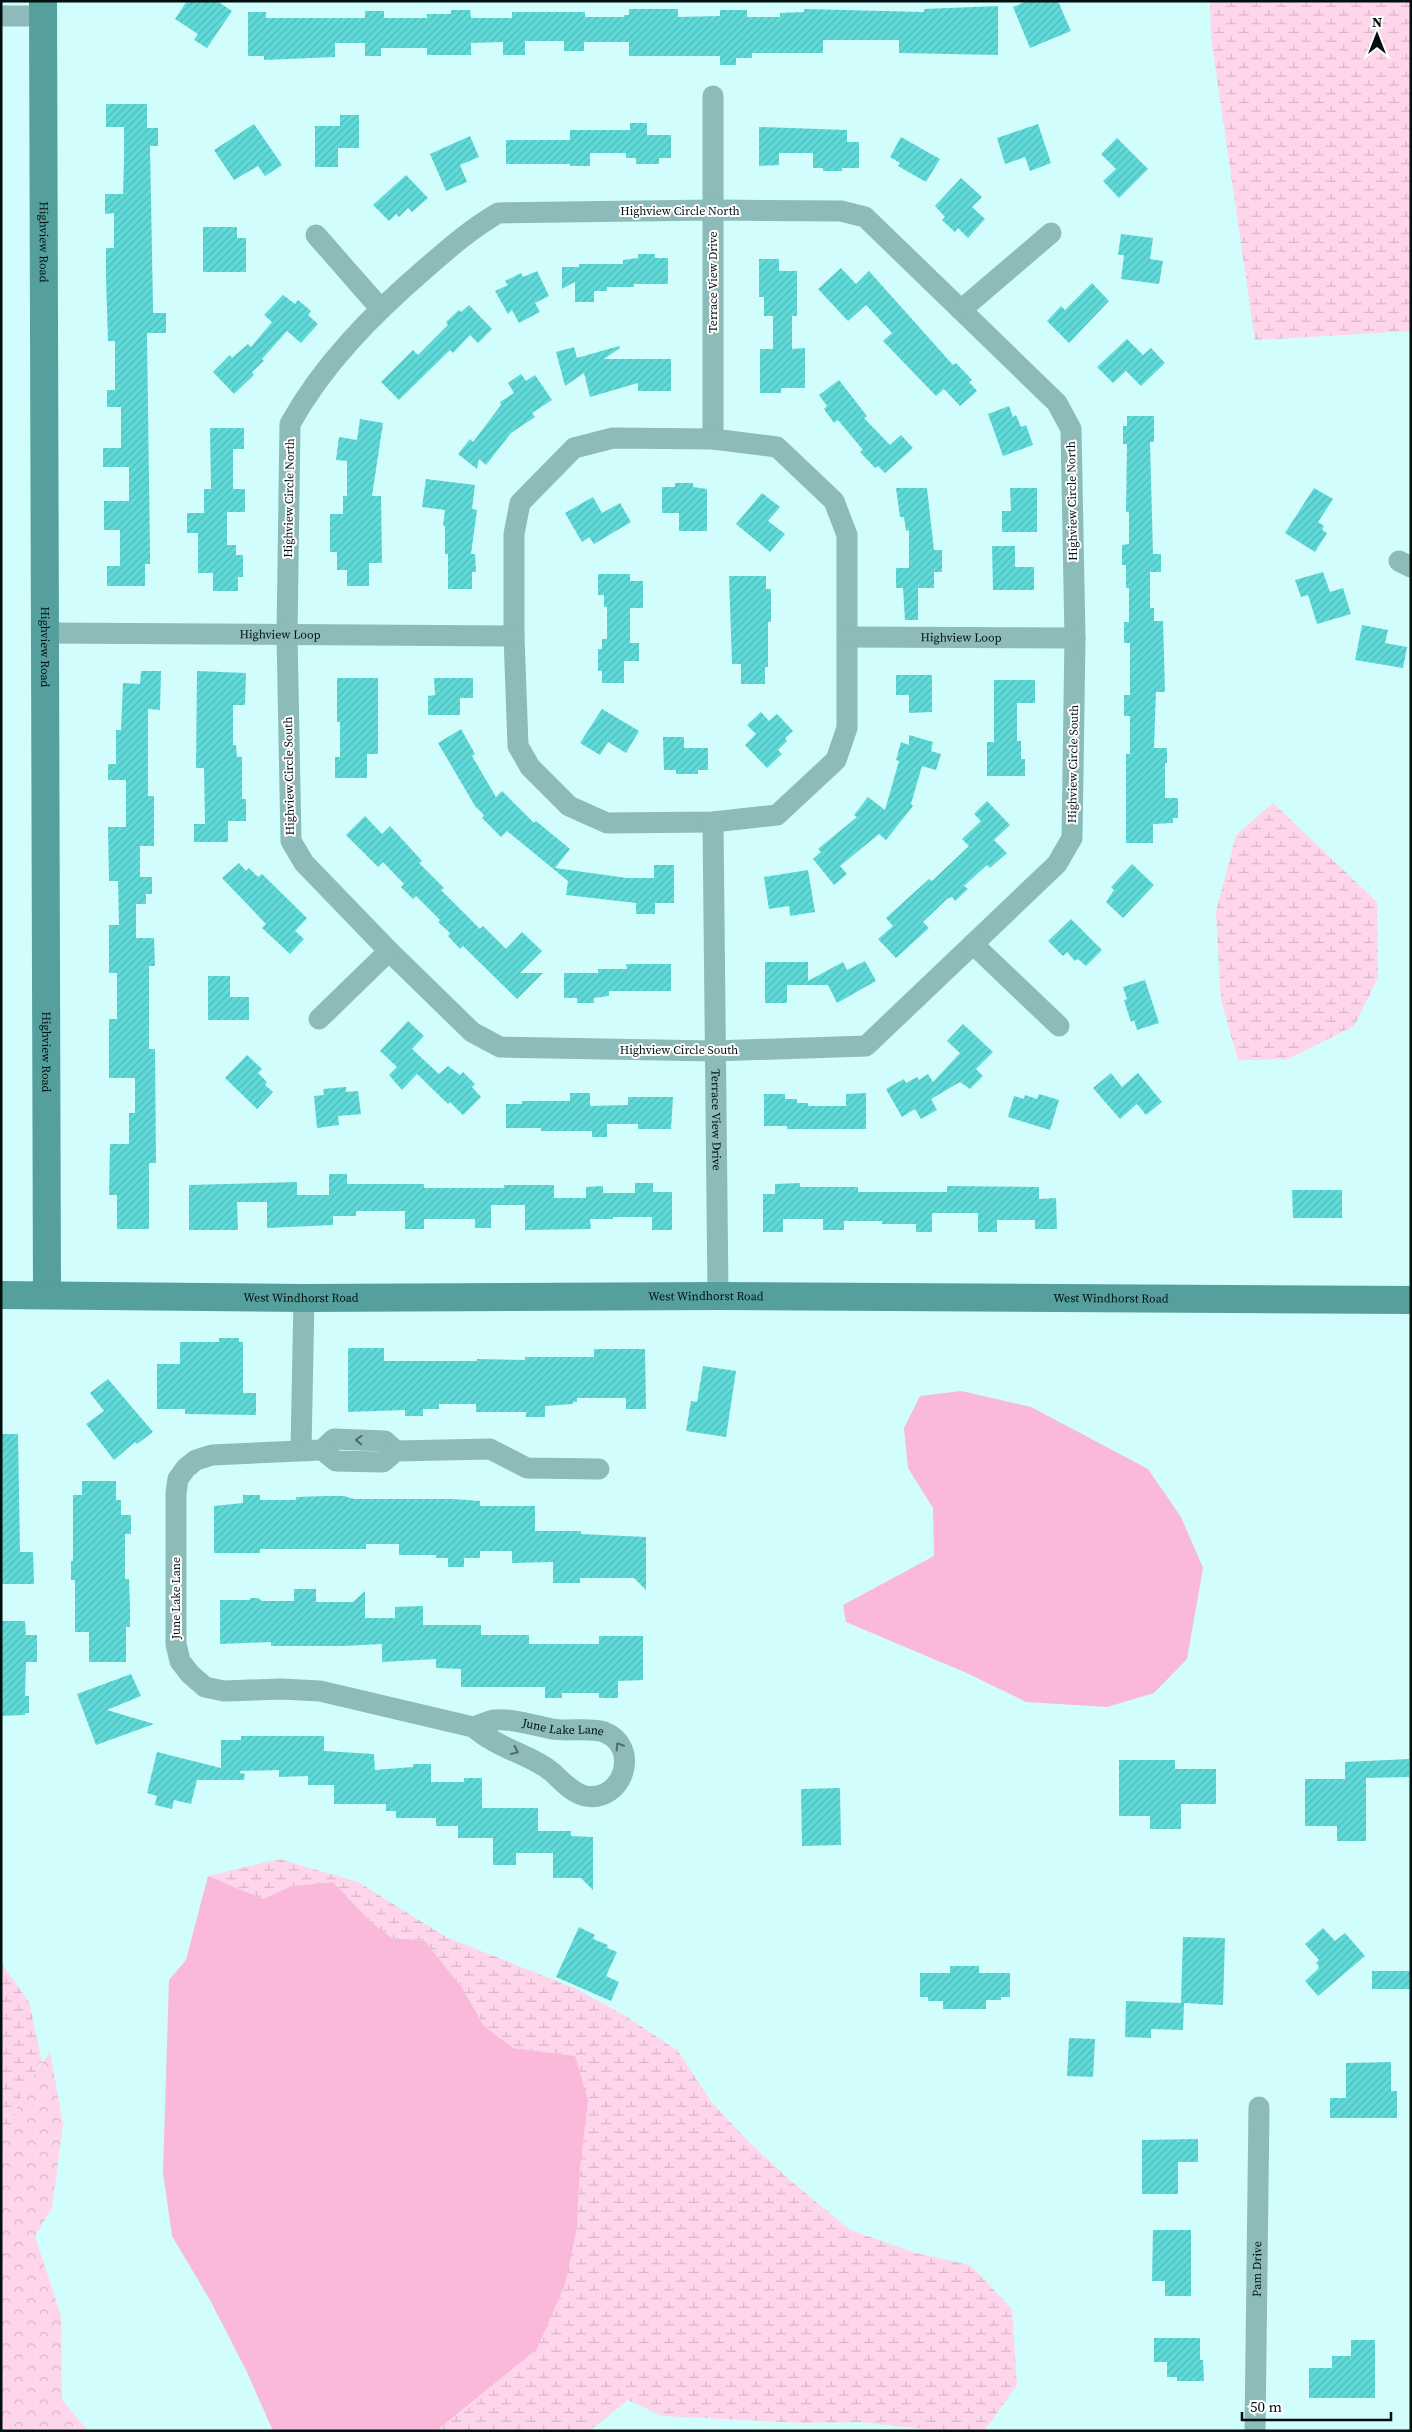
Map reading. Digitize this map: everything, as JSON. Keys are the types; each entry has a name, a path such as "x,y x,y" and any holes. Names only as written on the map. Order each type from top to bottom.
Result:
{"street":[{"path":"1,16 43,9"},
{"name":"Highview Road","path":"43,9 48,1294"},
{"name":"Terrace View Drive","path":"713,96 713,439"},
{"name":"Highview Circle North","path":"287,635 290,424 306,395 380,308 473,228 498,213 712,210 841,211 865,216 1057,403 1071,429 1075,638"},
{"path":"960,310 1051,233"},
{"path":"316,235 380,308"},
{"path":"613,438 713,439 777,447 834,501 847,535 847,728 836,760 777,815 713,822 607,823 569,806 530,767 518,746 514,636 514,534 520,503 574,448 613,438"},
{"name":"Highview Loop","path":"45,633 514,636"},
{"name":"Highview Circle South","path":"287,635 291,841 304,863 389,951 472,1032 500,1047 714,1051 866,1046 1057,864 1072,838 1075,638"},
{"name":"Highview Loop","path":"847,637 1075,638"},
{"name":"Terrace View Drive","path":"713,822 718,1296"},
{"path":"973,944 1059,1026"},
{"path":"319,1019 389,951"},
{"name":"West Windhorst Road","path":"1,1295 304,1298 718,1296 1411,1300"},
{"path":"304,1298 312,1450"},
{"name":"June Lake Lane","path":"473,1727 496,1720 557,1730 594,1730 605,1732 615,1739 622,1748 625,1770 615,1788 596,1796 586,1796 576,1793 535,1760 492,1740 473,1727 320,1692 281,1688 224,1692 205,1686 190,1674 180,1661 176,1644 176,1493 178,1479 186,1468 196,1460 212,1455 312,1450 334,1439 385,1441 396,1451 490,1449 527,1468 600,1469"},
{"name":"Pam Drive","path":"1255,2431 1259,2107"}],"green space":[{"path":"1210,1 1411,1 1411,331 1255,340 1211,37"},
{"path":"1273,803 1377,902 1378,978 1354,1026 1288,1059 1238,1060 1221,1000 1216,912 1236,835"},
{"path":"279,1859 358,1882 446,1937 574,1988 624,2015 678,2051 712,2103 750,2143 792,2182 850,2230 916,2253 970,2265 1012,2309 1017,2385 984,2431 942,2431 860,2422 802,2423 662,2416 628,2400 589,2431 436,2431 537,2349 577,2228 580,2168 575,2056 513,2048 483,2025 463,1989 425,1941 392,1938 371,1922 333,1882 292,1886 263,1899 208,1876"},
{"path":"1,1963 29,2002 42,2062 22,2092 10,2132 1,2140"},
{"path":"50,2052 63,2124 52,2208 35,2236 61,2316 62,2400 88,2431 1,2431 1,2140 10,2132 22,2092"}],"shaded area":[{"path":"961,1391 1031,1407 1148,1469 1181,1517 1203,1568 1187,1659 1154,1693 1107,1707 1026,1702 969,1674 846,1622 843,1605 934,1556 933,1508 908,1468 904,1428 920,1396"},
{"path":"208,1876 263,1899 292,1886 333,1882 371,1922 392,1938 425,1941 463,1989 483,2025 513,2048 575,2056 588,2100 580,2168 577,2228 565,2284 537,2349 436,2431 273,2431 247,2372 210,2300 172,2236 163,2172 169,1980 186,1960"}],"building":[{"path":"187,1 217,1 232,11 207,48 194,40 198,34 175,19"},
{"path":"1027,1 1058,1 1071,31 1030,48 1013,7"},
{"path":"998,6 998,55 899,53 899,40 823,40 823,53 752,53 752,58 736,58 736,65 720,65 720,56 629,56 629,42 584,42 584,51 564,51 564,41 525,41 525,55 503,55 503,42 471,43 471,55 427,55 427,48 381,48 381,56 365,56 365,43 335,43 335,57 264,60 264,56 248,56 248,12 266,12 266,18 365,18 365,11 384,11 384,18 427,18 427,14 451,14 451,10 470,10 471,18 512,18 512,12 585,12 585,17 624,17 624,15 629,15 629,9 678,9 678,17 720,16 720,10 747,10 747,17 780,17 780,13 804,12 804,9 924,12 924,9"},
{"path":"106,104 147,104 147,128 158,128 158,146 150,146 153,313 166,313 166,333 147,333 150,564 145,564 145,586 107,586 107,566 120,566 120,530 104,530 104,501 129,501 129,467 103,467 103,448 121,448 121,407 107,407 107,390 115,390 115,341 108,341 106,277 106,248 114,248 114,213 105,214 105,194 123,194 124,163 124,127 106,127"},
{"path":"340,115 359,115 359,148 338,148 338,167 315,167 315,126 340,126"},
{"path":"630,123 647,123 647,135 671,135 671,158 659,158 659,164 636,164 636,158 626,158 626,153 590,153 590,166 570,166 570,164 506,164 506,140 570,140 570,130 630,130"},
{"path":"254,124 282,165 265,176 258,166 234,180 214,150"},
{"path":"1038,124 1051,163 1030,171 1025,157 1005,164 997,138"},
{"path":"759,127 847,130 847,142 859,142 859,168 842,168 842,171 823,171 823,168 813,168 813,153 779,153 779,165 759,166"},
{"path":"470,136 479,157 460,165 467,182 446,191 430,154"},
{"path":"901,137 940,159 926,182 898,166 900,163 890,157"},
{"path":"1117,138 1148,169 1119,198 1103,181 1116,169 1101,154"},
{"path":"406,175 428,198 412,212 408,208 399,217 396,214 389,221 373,205"},
{"path":"961,178 982,197 972,207 985,219 968,238 958,228 955,232 942,220 945,217 935,206"},
{"path":"203,227 237,227 237,238 246,238 246,272 203,272"},
{"path":"1121,234 1153,238 1150,259 1163,261 1159,284 1121,279 1124,255 1118,255"},
{"path":"638,254 655,254 655,258 668,258 668,284 634,284 634,287 607,287 607,291 594,291 594,302 575,302 575,282 562,289 562,267 579,267 579,264 623,264 623,260 638,258"},
{"path":"759,259 779,259 779,271 797,271 797,316 792,316 792,349 805,348 805,388 781,388 781,393 760,393 760,349 773,349 773,316 764,316 764,297 759,297"},
{"path":"841,268 856,284 869,271 953,365 956,363 972,380 969,382 977,391 960,406 944,389 936,396 883,341 892,333 866,305 848,321 818,289"},
{"path":"537,271 549,296 535,303 540,312 519,323 512,310 508,314 495,291 508,285 505,281 521,273 523,277"},
{"path":"1092,283 1109,301 1069,343 1047,321 1061,306 1065,310"},
{"path":"283,295 295,304 298,300 311,311 308,315 318,324 301,343 287,331 262,359 264,361 252,372 254,375 234,394 213,372 230,355 232,358 248,344 251,347 272,322 264,315"},
{"path":"469,305 492,329 478,343 470,335 453,353 450,350 399,400 381,382 413,350 418,355 448,325 446,322 459,310 461,312"},
{"path":"1127,339 1143,355 1151,348 1165,363 1141,386 1126,371 1113,383 1097,367"},
{"path":"619,346 620,348 604,359 671,359 671,391 638,391 638,383 590,397 584,373 565,386 556,352 574,347 577,358"},
{"path":"521,374 526,381 535,375 552,400 532,413 535,417 511,433 486,465 479,459 477,469 458,454 470,439 473,442 501,405 500,402 514,393 508,383"},
{"path":"839,380 867,416 864,418 890,445 901,435 913,448 885,473 878,466 875,468 860,452 863,450 838,420 834,423 824,409 827,406 819,395"},
{"path":"1009,406 1013,417 1016,415 1021,427 1026,425 1033,445 1003,456 988,414"},
{"path":"1127,416 1154,416 1154,442 1150,442 1153,554 1161,554 1161,572 1150,572 1150,608 1154,608 1154,621 1163,621 1165,692 1156,692 1154,748 1167,748 1165,798 1178,798 1178,818 1173,818 1173,823 1153,824 1153,843 1126,843 1126,754 1130,754 1130,716 1124,716 1124,695 1130,695 1130,643 1124,643 1124,622 1129,622 1129,588 1126,588 1126,565 1122,565 1122,545 1129,544 1129,512 1126,512 1127,444 1123,444 1123,426 1127,426"},
{"path":"360,419 383,423 372,496 381,496 382,563 369,563 369,586 347,586 347,570 337,570 337,552 330,552 330,514 343,514 343,496 347,496 347,461 336,460 339,437 357,440"},
{"path":"210,428 244,428 244,449 233,449 233,489 245,489 245,512 227,512 227,545 236,545 236,555 243,555 243,577 238,577 238,591 213,591 213,573 198,573 198,533 187,533 187,513 204,513 204,489 211,489"},
{"path":"426,479 475,485 472,509 477,510 471,554 475,554 476,572 472,572 472,589 448,589 448,554 445,554 445,526 443,526 445,510 422,507"},
{"path":"675,483 693,483 693,487 707,489 707,531 679,531 679,513 662,513 662,487 675,487"},
{"path":"896,488 927,488 934,550 942,550 942,572 934,572 934,588 918,588 918,620 905,620 903,588 896,588 896,568 909,568 909,530 906,531 904,517 900,517"},
{"path":"1010,488 1037,488 1037,532 1002,532 1002,511 1011,511"},
{"path":"1314,488 1333,499 1318,522 1324,526 1322,530 1327,533 1315,552 1285,533"},
{"path":"762,493 780,507 768,521 785,534 770,552 736,524"},
{"path":"593,497 602,513 620,503 631,522 594,544 589,537 582,542 565,513"},
{"path":"992,546 1015,546 1015,567 1034,567 1034,590 993,590"},
{"path":"1323,572 1330,592 1343,588 1351,614 1317,624 1308,595 1301,597 1295,580"},
{"path":"598,574 630,574 630,581 643,581 643,608 630,608 630,643 639,643 639,661 624,661 624,683 602,683 602,671 598,671 598,649 602,649 602,639 607,639 607,607 604,607 604,595 598,595"},
{"path":"729,576 766,576 766,589 771,589 771,622 768,622 768,667 765,667 765,684 741,684 741,664 732,664"},
{"path":"1362,625 1388,630 1385,643 1407,647 1403,668 1355,660"},
{"path":"141,671 161,671 160,710 148,709 148,796 154,796 154,846 140,846 140,877 152,877 152,894 146,894 146,904 136,904 136,938 154,938 155,966 149,966 149,1049 155,1049 156,1163 149,1163 149,1229 117,1229 117,1195 109,1195 110,1144 129,1144 129,1113 135,1113 135,1078 109,1078 109,1019 117,1019 117,973 109,973 109,925 119,925 118,881 109,881 108,827 126,827 126,780 108,780 108,764 116,764 116,730 121,730 123,683 140,684"},
{"path":"197,671 246,673 245,705 233,705 233,745 236,745 237,757 242,757 242,799 246,799 246,821 228,821 228,842 194,842 194,824 205,824 204,768 196,768"},
{"path":"896,675 932,675 932,712 909,713 909,695 896,695"},
{"path":"337,678 378,678 378,754 367,754 367,778 335,778 335,757 340,757 340,722 337,722"},
{"path":"434,678 473,678 473,698 460,698 460,715 428,715 428,696 435,695"},
{"path":"994,680 1035,680 1035,703 1017,703 1017,741 1021,741 1021,759 1025,759 1025,776 987,776 987,742 994,742"},
{"path":"602,709 639,731 626,753 608,742 600,755 580,743"},
{"path":"761,712 769,721 777,714 793,731 785,738 787,741 778,750 782,754 767,768 745,745 756,734 747,725"},
{"path":"461,729 475,754 472,756 496,797 502,791 534,823 536,821 570,849 555,868 627,878 654,878 654,865 674,865 674,903 655,903 655,914 636,914 636,903 566,895 568,881 507,831 501,837 482,818 484,815 475,806 438,743"},
{"path":"909,735 933,742 931,751 941,754 936,770 922,766 911,804 913,806 886,840 879,834 840,866 847,874 834,885 813,859 821,852 818,849 857,817 854,815 868,797 885,810 899,761 896,760 901,742 909,745"},
{"path":"663,737 684,737 684,748 708,748 708,770 698,770 698,774 676,774 676,770 664,770"},
{"path":"987,801 1010,825 994,840 1007,853 990,868 987,865 964,886 968,889 955,901 952,897 947,899 923,922 929,928 896,958 878,939 893,926 886,918 929,879 932,881 969,846 962,839 981,821 974,814"},
{"path":"365,816 382,834 390,826 422,861 419,863 444,888 441,890 480,929 483,926 506,949 522,932 542,951 520,973 543,973 517,999 463,946 460,949 448,936 450,933 438,922 440,920 416,896 413,899 401,887 404,884 383,862 378,867 346,835"},
{"path":"239,863 246,871 249,868 258,877 262,874 307,918 295,931 304,939 290,954 262,928 266,924 222,878"},
{"path":"1132,864 1154,885 1123,918 1106,902 1114,890 1111,887"},
{"path":"808,870 815,912 790,916 789,906 769,909 764,877"},
{"path":"1071,919 1102,950 1086,966 1078,959 1075,961 1067,952 1063,956 1048,941"},
{"path":"865,961 876,981 837,1003 828,985 787,985 787,1003 765,1003 765,962 808,962 808,981 843,962 847,970"},
{"path":"626,964 671,964 671,991 609,991 609,996 594,998 594,1003 577,1003 577,998 564,998 564,973 598,973 598,969 627,969"},
{"path":"208,976 230,976 230,997 249,997 249,1020 208,1020"},
{"path":"1145,980 1159,1023 1137,1030 1134,1020 1131,1022 1124,1000 1127,999 1123,987"},
{"path":"408,1021 424,1036 412,1049 439,1074 448,1066 460,1075 463,1072 475,1084 472,1087 481,1097 463,1115 450,1102 448,1104 417,1074 402,1090 389,1075 397,1067 380,1051"},
{"path":"963,1024 993,1052 976,1069 983,1076 970,1089 960,1082 931,1099 937,1110 921,1119 915,1109 902,1117 886,1089 904,1079 906,1083 917,1077 919,1080 928,1074 933,1082 960,1053 947,1041"},
{"path":"247,1055 262,1069 258,1073 267,1082 265,1085 273,1092 257,1109 225,1078"},
{"path":"1111,1073 1122,1087 1138,1073 1162,1102 1146,1115 1137,1104 1120,1119 1093,1088"},
{"path":"346,1087 346,1092 358,1091 361,1114 338,1116 339,1125 317,1128 314,1096 324,1095 323,1089"},
{"path":"570,1093 590,1093 590,1106 628,1105 628,1097 673,1097 671,1129 638,1129 638,1124 607,1124 607,1137 592,1137 592,1131 541,1131 541,1128 506,1128 506,1104 522,1104 522,1101 570,1101"},
{"path":"866,1093 866,1129 787,1129 787,1126 764,1126 764,1094 785,1094 785,1099 797,1099 797,1103 808,1103 808,1106 846,1106 846,1094"},
{"path":"1039,1094 1059,1100 1050,1130 1008,1117 1014,1096 1024,1099 1025,1095 1037,1099"},
{"path":"329,1174 347,1174 347,1184 424,1184 424,1188 504,1188 504,1185 554,1185 554,1198 586,1198 586,1187 603,1186 603,1193 635,1193 635,1183 653,1183 653,1192 672,1192 672,1230 652,1230 652,1217 613,1217 613,1219 590,1219 591,1229 525,1230 525,1205 491,1205 491,1228 475,1228 475,1219 424,1219 424,1229 405,1229 405,1211 356,1211 356,1216 333,1216 333,1225 267,1228 267,1202 237,1202 238,1230 189,1230 189,1185 297,1182 297,1195 329,1195"},
{"path":"800,1183 800,1187 858,1187 858,1192 947,1192 947,1186 1039,1187 1039,1199 1056,1198 1057,1229 1035,1229 1035,1220 997,1220 997,1232 978,1232 978,1213 932,1213 932,1232 916,1232 916,1224 882,1224 882,1221 844,1221 844,1230 823,1230 823,1219 783,1219 783,1232 763,1232 763,1194 775,1194 775,1184"},
{"path":"1292,1190 1342,1190 1342,1218 1293,1218"},
{"path":"219,1338 239,1338 239,1342 243,1342 243,1393 256,1393 256,1415 185,1414 185,1409 157,1409 157,1364 180,1364 180,1342 219,1342"},
{"path":"348,1348 384,1348 384,1361 477,1361 477,1359 525,1360 525,1357 594,1357 594,1349 645,1349 646,1409 626,1409 626,1398 577,1398 577,1402 573,1402 573,1404 545,1406 545,1417 526,1417 526,1412 476,1412 476,1404 439,1404 439,1409 423,1409 423,1416 405,1416 405,1410 348,1412"},
{"path":"703,1366 736,1371 726,1437 686,1431 691,1401 697,1402"},
{"path":"108,1379 153,1432 137,1444 135,1442 114,1460 86,1424 104,1411 90,1393"},
{"path":"1,1434 18,1434 20,1552 33,1552 34,1584 1,1584"},
{"path":"82,1481 116,1481 116,1500 121,1500 121,1515 131,1515 131,1534 125,1534 125,1579 129,1579 130,1607 130,1627 126,1627 126,1662 89,1662 89,1632 75,1632 75,1580 71,1580 71,1561 73,1561 73,1495 82,1495"},
{"path":"243,1495 260,1495 260,1500 296,1500 296,1497 344,1496 354,1499 453,1499 480,1501 480,1506 535,1506 535,1531 581,1531 581,1534 646,1537 646,1590 634,1578 580,1578 580,1583 553,1583 553,1562 512,1563 512,1551 480,1551 480,1558 464,1558 464,1567 448,1567 448,1558 436,1558 436,1555 399,1555 399,1544 366,1544 366,1549 260,1549 260,1553 214,1553 214,1506 243,1503"},
{"path":"294,1589 316,1589 316,1602 353,1602 365,1591 365,1618 395,1618 395,1607 423,1606 423,1625 481,1625 481,1635 529,1635 529,1644 599,1644 599,1636 643,1636 643,1680 618,1681 618,1698 599,1698 599,1693 562,1693 562,1698 545,1698 545,1687 461,1687 461,1669 436,1668 436,1659 382,1662 382,1644 271,1646 271,1642 220,1644 220,1600 249,1600 251,1598 258,1598 262,1601 294,1601"},
{"path":"1,1621 25,1621 26,1635 37,1635 37,1662 26,1662 25,1696 29,1696 29,1713 25,1713 25,1715 1,1716"},
{"path":"131,1674 141,1696 107,1710 154,1724 96,1745 77,1694"},
{"path":"241,1736 324,1736 324,1751 374,1754 375,1770 413,1767 413,1764 431,1764 431,1782 464,1782 464,1778 482,1778 482,1808 538,1808 538,1831 571,1831 571,1836 593,1837 593,1890 581,1878 553,1878 553,1853 516,1853 516,1865 493,1865 493,1838 458,1838 458,1826 436,1826 436,1818 396,1818 396,1811 386,1811 386,1804 334,1804 334,1785 308,1785 308,1776 279,1777 279,1770 240,1771 240,1773 245,1774 244,1780 197,1780 191,1804 174,1800 172,1809 155,1805 157,1796 147,1793 157,1752 221,1768 221,1740 241,1740"},
{"path":"1409,1759 1409,1777 1366,1778 1366,1841 1337,1841 1337,1826 1305,1826 1305,1779 1345,1779 1345,1762"},
{"path":"1119,1760 1175,1760 1175,1769 1216,1769 1216,1804 1181,1804 1181,1829 1150,1829 1150,1816 1119,1816"},
{"path":"840,1788 841,1845 802,1846 801,1789"},
{"path":"579,1927 595,1935 593,1939 608,1945 607,1948 617,1952 606,1976 619,1982 611,2001 556,1977"},
{"path":"1323,1928 1335,1941 1345,1933 1365,1956 1318,1996 1305,1981 1318,1969 1319,1966 1316,1963 1319,1960 1305,1944"},
{"path":"1183,1937 1225,1938 1223,2005 1184,2003 1183,2030 1151,2029 1151,2038 1125,2037 1126,2001 1181,2003"},
{"path":"950,1966 979,1966 979,1973 1010,1973 1010,1997 1001,1997 1001,2000 986,2000 986,2009 943,2009 943,2001 928,2001 928,1997 920,1997 920,1973 950,1973"},
{"path":"1372,1971 1411,1971 1411,1989 1372,1989"},
{"path":"1069,2038 1095,2039 1093,2077 1067,2076"},
{"path":"1391,2062 1391,2091 1397,2091 1397,2118 1330,2118 1330,2098 1346,2098 1346,2063"},
{"path":"1198,2139 1198,2162 1178,2162 1178,2194 1142,2194 1142,2140"},
{"path":"1153,2230 1191,2230 1191,2296 1165,2296 1165,2281 1152,2281"},
{"path":"1154,2338 1200,2338 1200,2360 1203,2360 1204,2381 1177,2381 1177,2377 1167,2377 1167,2362 1154,2362"},
{"path":"1351,2340 1375,2340 1375,2398 1309,2398 1309,2368 1332,2368 1332,2356 1351,2356"}]}
